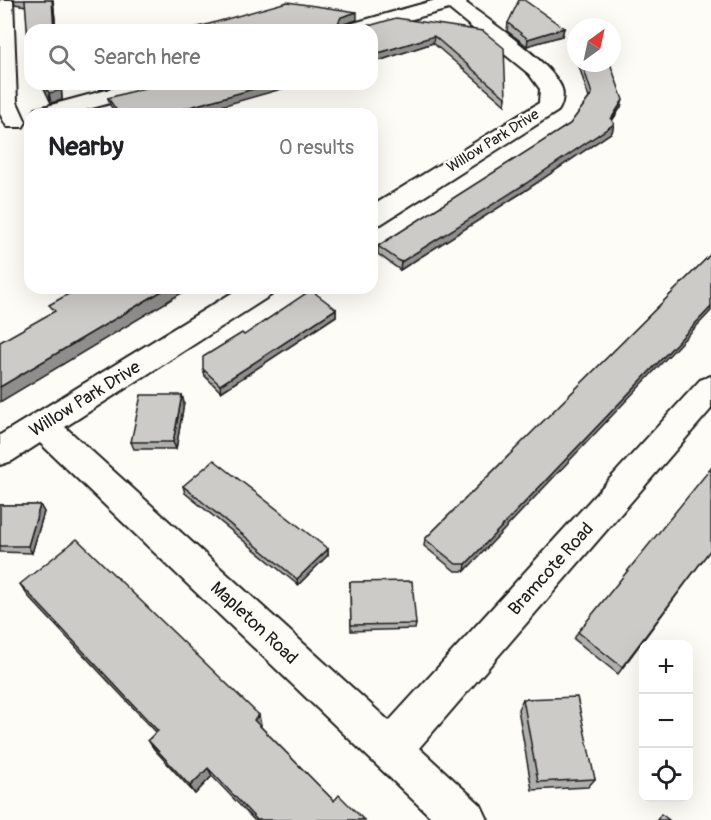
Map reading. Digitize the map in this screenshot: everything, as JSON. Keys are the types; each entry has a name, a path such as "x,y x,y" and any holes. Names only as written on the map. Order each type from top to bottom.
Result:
{"street":[{"path":"3,0 6,102 15,122"},
{"path":"372,24 456,1"},
{"name":"Willow Park Drive","path":"378,214 550,106 551,89 537,69 456,1"},
{"path":"66,108 132,90"},
{"name":"Willow Park Drive","path":"0,453 251,294"},
{"name":"Bramcote Road","path":"391,749 711,388"},
{"name":"Mapleton Road","path":"42,426 466,820"}],"building":[{"path":"25,0 52,0 54,24 27,24"},
{"path":"519,0 524,0 564,28 528,39 508,23"},
{"path":"287,2 357,12 341,17 339,24 209,24"},
{"path":"396,18 483,31 504,48 506,98 434,36 378,53 378,24 375,24"},
{"path":"585,72 613,72 623,100 611,119 614,124 525,184 401,262 378,246 570,124 592,94"},
{"path":"137,90 250,90 186,108 115,108 108,98"},
{"path":"711,254 711,307 466,564 456,564 425,539"},
{"path":"68,294 157,294 0,387 0,342 55,311 49,305"},
{"path":"305,294 316,294 336,309 220,385 203,369 203,357 242,333 244,335"},
{"path":"141,395 182,395 173,442 131,442"},
{"path":"214,460 328,549 297,579 183,486"},
{"path":"711,468 711,549 642,640 639,640 639,644 622,667 578,632"},
{"path":"0,505 40,505 28,546 0,546"},
{"path":"77,539 259,715 254,720 334,801 339,795 364,820 257,820 208,768 190,786 148,740 158,731 20,584"},
{"path":"412,581 416,624 351,625 350,582"},
{"path":"577,697 595,779 538,782 523,699"},
{"path":"661,814 669,820 657,820"}]}
